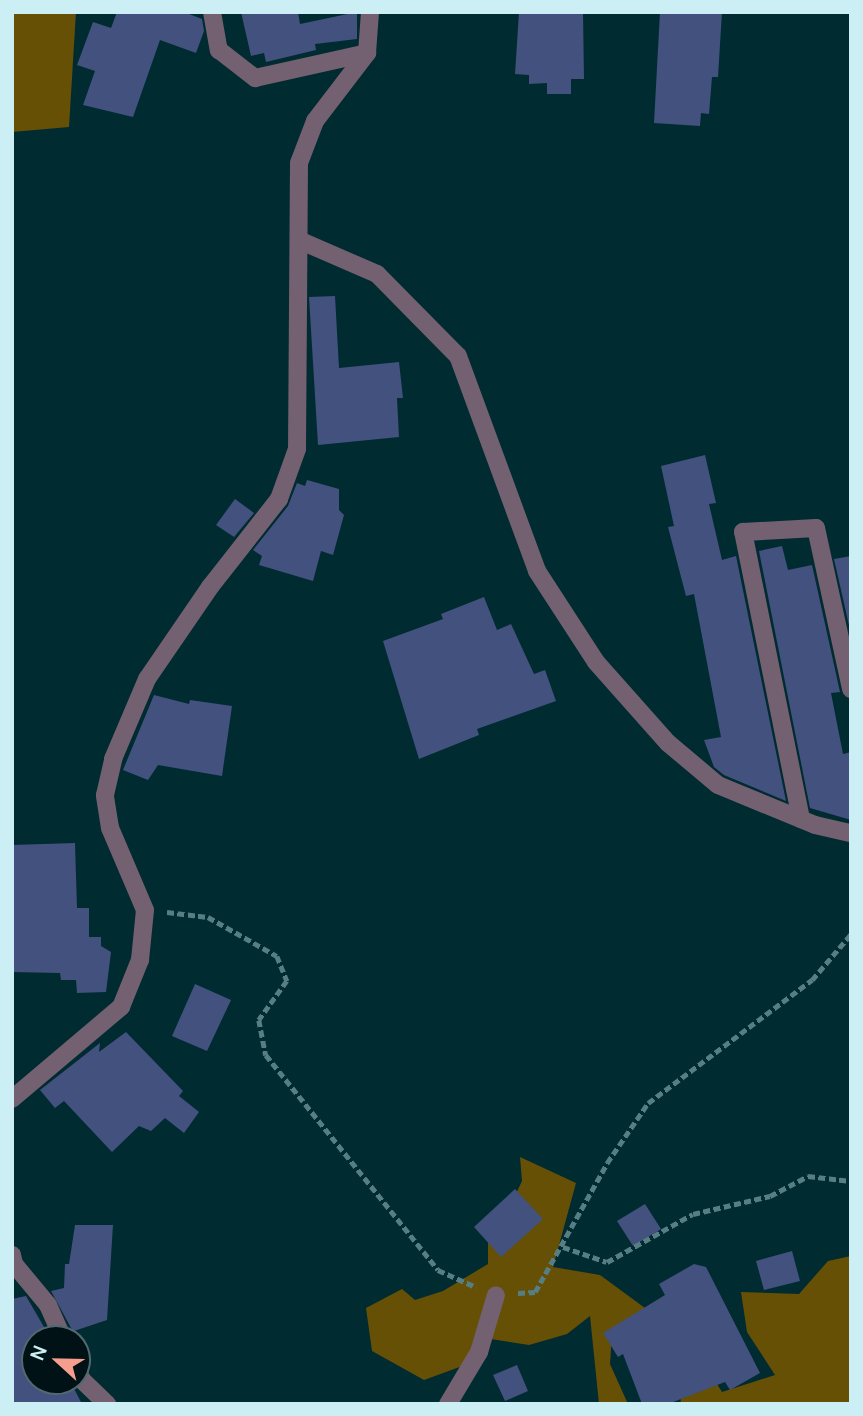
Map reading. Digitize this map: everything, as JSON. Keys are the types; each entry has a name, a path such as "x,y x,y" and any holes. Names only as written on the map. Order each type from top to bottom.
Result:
{"street":[{"path":"212,12 219,50 255,78 368,53"},
{"path":"12,1098 121,1007 140,960 145,910 110,828 105,795 113,759 147,679 210,587 279,499 297,449 294,367 301,241 299,163 315,121 368,53 370,12"},
{"path":"301,241 377,274 458,356 537,571 596,662 668,743 718,785 801,819 851,834"},
{"path":"801,819 743,532 816,528 851,689"},
{"path":"12,1255 14,1264 48,1305 57,1325"},
{"path":"448,1404 479,1352 496,1295"},
{"path":"91,1389 107,1404"}],"path":[{"path":"145,910 208,917 278,956 287,981 259,1020 266,1055 438,1270 496,1295 535,1292 563,1247 607,1163 648,1103 812,980 851,934"},
{"path":"563,1247 607,1262 693,1214 770,1196 808,1176 851,1181"}],"shaded area":[{"path":"12,12 76,12 69,127 12,132"},
{"path":"520,1157 576,1183 553,1267 600,1275 645,1308 612,1333 610,1364 628,1404 599,1404 590,1316 567,1334 529,1345 478,1337 465,1365 424,1380 372,1351 366,1308 402,1289 415,1300 443,1291 488,1264 488,1219 504,1219 522,1181"},
{"path":"851,1256 851,1404 681,1404 675,1345 689,1339 722,1392 775,1375 747,1332 741,1292 799,1294 828,1261"}],"building":[{"path":"117,12 184,12 202,19 204,31 196,53 160,40 133,117 83,105 95,71 77,65 93,22 111,28"},
{"path":"241,12 298,12 300,24 357,12 357,39 315,44 316,50 266,62 264,53 251,56"},
{"path":"519,12 583,12 584,79 571,79 571,94 547,94 547,83 529,84 529,75 515,74"},
{"path":"660,12 722,12 718,77 712,77 709,114 701,113 700,126 654,123"},
{"path":"335,296 339,368 399,362 403,398 397,398 399,437 318,445 309,297"},
{"path":"705,455 716,503 709,504 722,560 736,556 786,801 724,775 714,767 704,740 721,737 694,594 686,596 668,527 674,526 661,466"},
{"path":"307,480 339,489 339,510 344,515 333,555 321,551 313,581 259,565 262,556 253,550 288,506 297,483 305,486"},
{"path":"235,499 254,513 234,537 216,525"},
{"path":"782,546 788,570 812,565 840,692 831,693 843,754 851,752 851,820 810,808 759,551"},
{"path":"851,556 851,634 834,559"},
{"path":"484,597 497,630 511,624 534,674 545,670 556,701 477,729 479,735 419,759 383,641 443,619 441,614"},
{"path":"154,695 189,704 190,700 232,706 222,776 158,765 148,780 123,770"},
{"path":"75,843 77,908 89,908 89,937 101,937 101,946 111,952 106,992 77,993 76,980 61,980 60,973 12,972 12,845"},
{"path":"195,984 231,1000 207,1051 172,1036"},
{"path":"126,1032 183,1091 179,1096 199,1112 184,1133 165,1118 151,1131 139,1126 112,1152 64,1101 55,1108 40,1090 100,1043 99,1052"},
{"path":"515,1189 543,1219 501,1257 474,1227"},
{"path":"645,1204 661,1229 633,1246 617,1221"},
{"path":"75,1225 113,1225 107,1320 91,1325 69,1325 51,1291 64,1288 65,1264 69,1264"},
{"path":"792,1251 800,1281 764,1290 756,1261"},
{"path":"694,1264 706,1267 760,1373 730,1390 725,1382 668,1404 642,1404 623,1354 618,1357 603,1333 665,1295 659,1284"},
{"path":"26,1296 43,1325 21,1325 21,1395 77,1395 82,1404 12,1404 12,1299"},
{"path":"517,1365 528,1391 505,1401 493,1375"}]}
